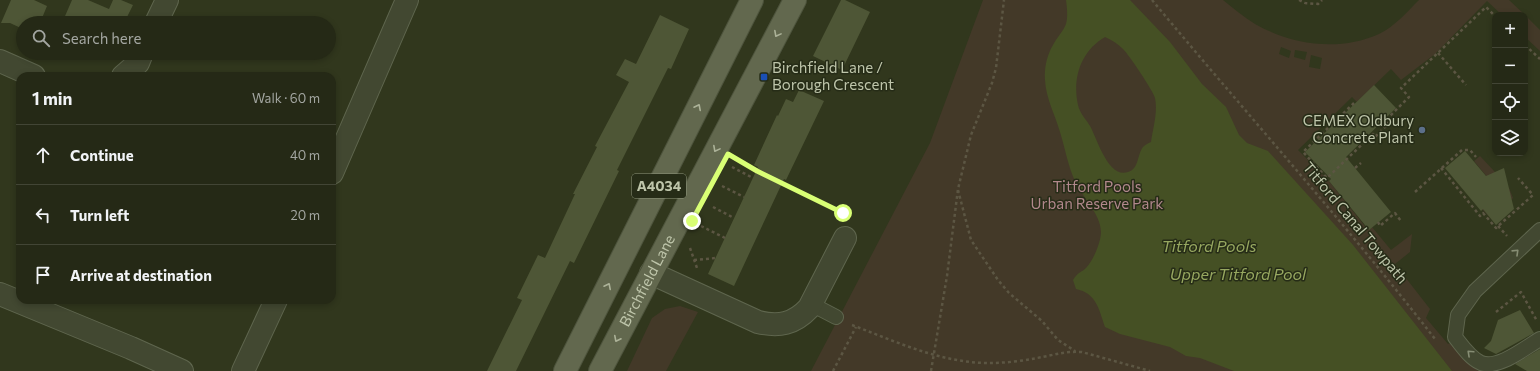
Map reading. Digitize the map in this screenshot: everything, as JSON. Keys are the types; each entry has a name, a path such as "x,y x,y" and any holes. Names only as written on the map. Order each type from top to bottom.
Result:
{"main road":[{"name":"A4034","path":"565,371 752,0"},
{"name":"Birchfield Lane","path":"600,371 795,0"}],"street":[{"path":"159,16 167,0"},
{"path":"336,164 407,0"},
{"path":"128,72 138,63 139,60"},
{"path":"0,61 25,72"},
{"path":"651,273 707,297 749,319 770,325 786,323 800,318 811,304 845,238"},
{"path":"0,294 16,301"},
{"path":"24,304 131,348 182,371"},
{"path":"243,371 274,304"}],"lane":[{"path":"1540,230 1476,291 1458,315 1455,337 1468,353 1482,364 1495,367 1540,339"},
{"path":"811,304 836,317"}],"path":[{"path":"931,371 958,189 971,135 994,75 999,48 1004,0"},
{"name":"Titford Canal Towpath","path":"1152,0 1197,56 1388,278 1436,340"},
{"path":"1299,0 1305,3 1318,4 1322,0"},
{"path":"1354,103 1303,152 1327,178 1372,134 1375,137 1388,124 1385,121 1409,97 1401,88 1486,7 1492,13"},
{"path":"1528,48 1540,59"},
{"path":"1438,53 1466,84"},
{"path":"1415,192 1462,150 1470,150 1476,157"},
{"path":"734,157 757,171 843,213"},
{"path":"1355,168 1361,163"},
{"path":"729,166 753,178"},
{"path":"1441,168 1480,216 1483,213 1496,228 1498,226 1511,241"},
{"path":"1498,226 1533,195 1518,178"},
{"path":"719,184 744,197"},
{"path":"958,189 971,240 998,280 1009,293 1042,321 1058,340 1075,351"},
{"path":"708,205 734,218"},
{"path":"1378,222 1380,226 1395,213 1401,221"},
{"path":"698,225 725,238"},
{"path":"688,241 698,272"},
{"path":"694,260 716,258"},
{"path":"1496,312 1521,292 1540,326"},
{"path":"836,317 856,327 934,355 963,362 990,363 1021,361 1039,358 1056,352 1075,351 1150,371"},
{"path":"833,371 856,327"}],"green space":[{"name":"Titford Pools Urban Reserve Park","path":"983,0 1223,0 1255,24 1269,31 1284,37 1316,44 1348,43 1364,40 1379,34 1395,23 1419,0 1509,0 1522,12 1499,12 1487,1 1435,54 1401,80 1391,69 1357,102 1352,97 1298,150 1329,181 1368,230 1372,227 1391,250 1412,234 1410,252 1395,264 1430,309 1426,318 1448,344 1453,342 1478,371 811,371 930,143","holes":["1281,47 1291,51 1289,58 1279,54","1295,50 1307,52 1305,60 1294,57","1311,55 1322,58 1320,69 1309,67"]},
{"path":"1528,18 1540,30 1540,51 1528,40"},
{"path":"1480,156 1495,172 1500,190 1509,188 1513,198 1490,218 1482,209 1501,194 1474,161"},
{"path":"680,306 698,312 666,371 627,371 652,318 665,309"}],"water":[{"name":"Titford Pools","path":"1066,0 1130,0 1170,42 1202,84 1226,107 1239,135 1247,143 1268,151 1353,245 1452,371 1234,371 1200,358 1186,356 1170,347 1120,334 1105,327 1096,303 1088,294 1076,289 1073,280 1089,265 1098,246 1101,232 1095,212 1078,187 1068,163 1046,87 1046,62 1051,49 1066,24","holes":["1105,37 1123,49 1154,94 1156,103 1156,114 1151,142 1143,147 1136,165 1128,172 1121,173 1109,164 1090,126 1080,111 1076,95 1076,85 1080,66 1090,50"]}],"building":[{"path":"11,0 34,0 47,6 43,16 16,16 16,26 10,23 1,23"},
{"path":"72,0 88,0 109,9 113,0 121,0 133,5 128,16 65,16"},
{"path":"841,0 845,0 870,12 842,70 813,56"},
{"path":"660,15 689,29 671,69 668,68 617,170 619,171 574,263 570,261 516,371 487,371 522,300 517,298 538,255 545,258 575,194 573,194 597,147 595,146 629,82 616,75 625,59 636,64"},
{"path":"1374,85 1396,108 1346,157 1391,212 1369,230 1329,181 1331,179 1305,152"},
{"path":"799,90 824,101 786,180 784,179 734,286 708,274 758,167 754,165 777,115 778,116 786,99 793,102"},
{"path":"1465,151 1486,176 1504,168 1514,209 1496,225 1483,209 1481,211 1445,168"},
{"path":"1520,310 1534,333 1496,354 1484,348 1491,341 1498,320"},
{"path":"1540,349 1540,371 1527,371 1515,364"}],"place":[{"name":"Birchfield Lane / Borough Crescent","path":"764,77"},
{"name":"CEMEX Oldbury Concrete Plant","path":"1422,130"}],"route":[{"path":"692,221 728,154 757,171 843,213"}],"water label":[{"name":"Upper Titford Pool","path":"1238,274"}]}
